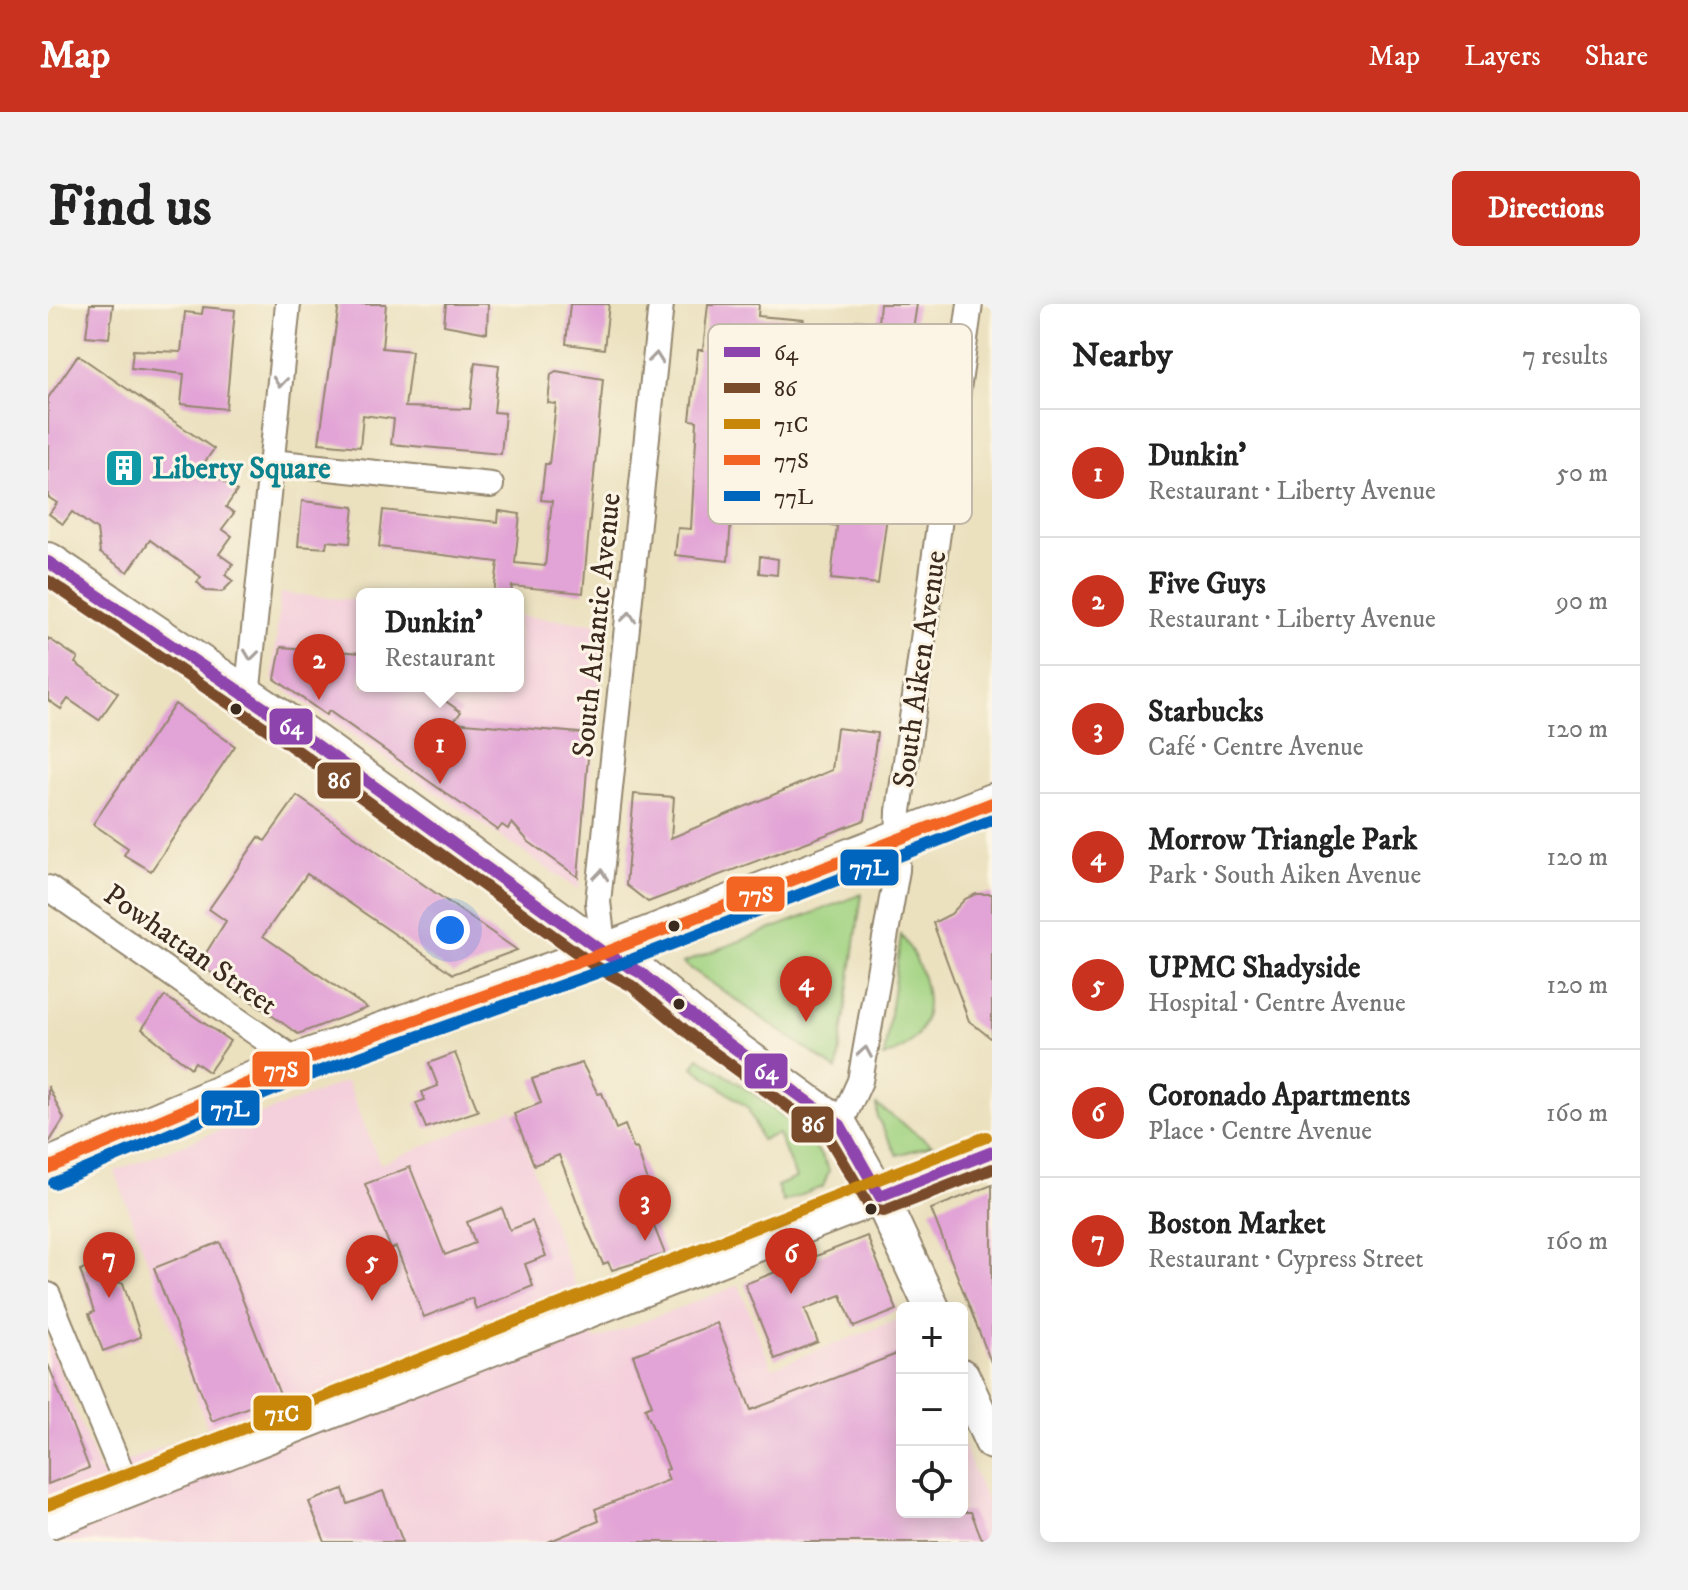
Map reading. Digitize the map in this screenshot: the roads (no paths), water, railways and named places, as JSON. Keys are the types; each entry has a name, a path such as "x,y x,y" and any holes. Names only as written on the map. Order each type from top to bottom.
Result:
{"main road":[{"path":"48,562 247,697 604,953 641,973 707,1028 840,1125 880,1196 929,1302"},
{"path":"48,1168 298,1062 604,953 992,803"},
{"path":"48,1522 992,1152"},
{"path":"968,1389 992,1442"}],"street":[{"path":"247,697 288,304"},
{"name":"South Atlantic Avenue","path":"604,953 598,902 661,304"},
{"name":"South Aiken Avenue","path":"967,324 970,304"},
{"path":"271,462 491,485"},
{"name":"South Aiken Avenue","path":"840,1125 860,1081 897,870 916,687 939,524"},
{"name":"Powhattan Street","path":"48,888 298,1062"},
{"path":"48,1295 129,1490"}],"place":[{"name":"Liberty Square","path":"124,468"},
{"name":"Five Guys","path":"319,700"},
{"name":"Dunkin'","path":"440,784"},
{"name":"Morrow Triangle Park","path":"806,1022"},
{"name":"Starbucks","path":"645,1241"},
{"name":"Coronado Apartments","path":"791,1294"},
{"name":"Boston Market","path":"109,1298"},
{"name":"UPMC Shadyside","path":"372,1301"}]}
